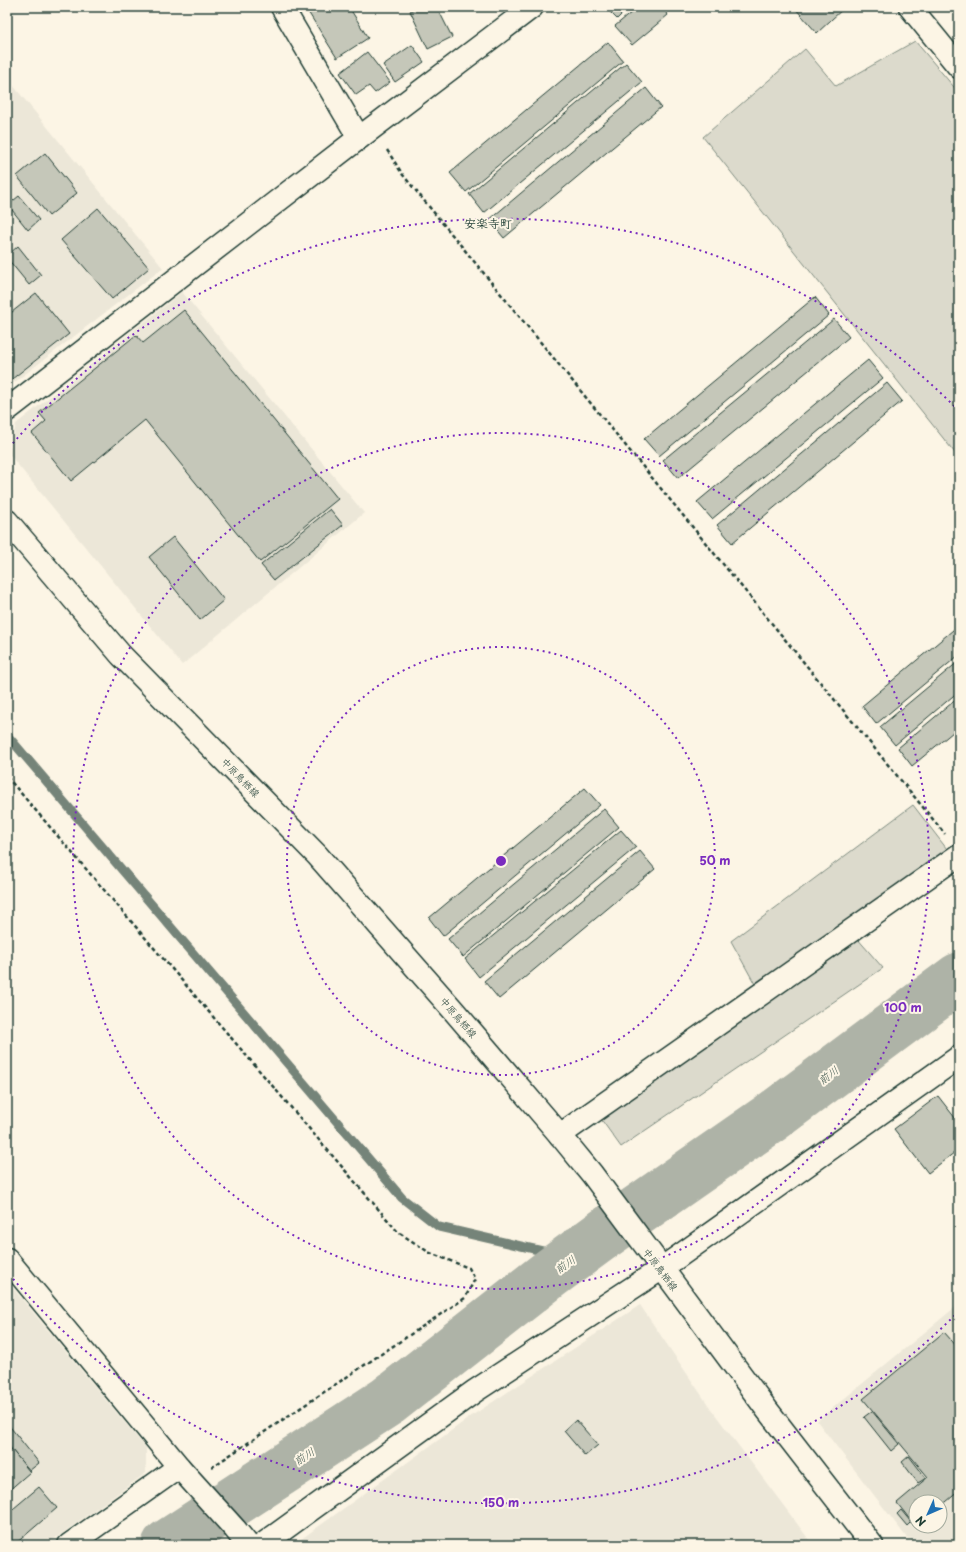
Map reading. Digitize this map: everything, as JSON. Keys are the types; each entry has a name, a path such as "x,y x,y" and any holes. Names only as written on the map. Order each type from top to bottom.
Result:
{"street":[{"path":"282,7 366,133"},
{"path":"7,410 532,7"},
{"path":"910,7 959,67"},
{"name":"中原鳥栖線","path":"7,521 121,655 317,856 454,1011 560,1135 592,1174 656,1263 872,1545"},
{"path":"560,1135 954,847"},
{"path":"262,1545 475,1391 656,1263 959,1056"},
{"path":"7,1259 179,1467 242,1537"},
{"path":"70,1545 179,1467"}],"path":[{"path":"366,133 403,175 954,847"},
{"path":"7,777 398,1232 430,1253 469,1268 475,1279 465,1298 207,1471 179,1467"}],"shaded area":[{"path":"915,41 959,93 959,458 703,137 805,49 836,86"},
{"path":"7,78 163,268 7,388"},
{"path":"182,292 364,513 182,665 9,454 16,424"},
{"path":"913,805 950,853 756,986 731,941"},
{"path":"856,937 883,968 621,1147 598,1115"},
{"path":"7,1281 146,1448 146,1473 46,1545 7,1545"},
{"path":"959,1304 959,1545 907,1538 817,1421"},
{"path":"640,1305 711,1409 813,1545 293,1545 473,1415"}],"building":[{"path":"305,7 349,7 368,38 337,58"},
{"path":"418,7 437,7 452,37 428,49 410,11"},
{"path":"605,7 629,7 617,19"},
{"path":"638,7 661,7 668,15 632,45 615,26"},
{"path":"794,7 845,7 817,33"},
{"path":"608,42 623,61 466,192 450,173"},
{"path":"412,45 424,62 395,82 383,65"},
{"path":"367,52 390,82 375,93 369,86 356,95 340,73"},
{"path":"626,63 642,82 484,213 469,194"},
{"path":"646,88 661,107 504,238 489,220"},
{"path":"45,153 77,193 49,216 17,176"},
{"path":"19,196 39,220 28,230 8,205"},
{"path":"98,208 149,268 112,299 61,240"},
{"path":"18,246 41,275 29,285 7,258 7,256"},
{"path":"36,293 69,334 7,383 7,316"},
{"path":"815,297 829,315 659,456 644,439"},
{"path":"184,310 338,499 260,562 145,420 71,481 32,433 46,421 39,413 136,335 143,343"},
{"path":"834,319 849,337 678,478 663,460"},
{"path":"868,360 883,378 712,519 697,502"},
{"path":"887,383 902,401 732,543 717,525"},
{"path":"330,509 343,525 274,580 261,565"},
{"path":"173,537 224,600 200,620 149,557"},
{"path":"959,625 959,655 876,724 862,706"},
{"path":"959,661 959,691 895,745 880,727"},
{"path":"959,697 959,727 912,766 898,748"},
{"path":"585,788 600,805 443,936 429,918"},
{"path":"604,809 619,827 463,957 448,939"},
{"path":"621,830 636,847 479,977 465,959"},
{"path":"640,851 655,869 499,999 484,981"},
{"path":"938,1096 959,1123 959,1149 928,1173 894,1129"},
{"path":"944,1332 959,1349 959,1491 948,1500 948,1494 908,1494 908,1517 897,1503 928,1477 863,1399"},
{"path":"872,1411 899,1444 891,1451 864,1417"},
{"path":"576,1420 598,1445 585,1456 564,1431"},
{"path":"7,1423 39,1463 29,1471 7,1444"},
{"path":"7,1444 30,1472 7,1492"},
{"path":"909,1456 926,1478 918,1483 902,1462"},
{"path":"39,1487 57,1508 14,1545 7,1545 7,1514"},
{"path":"901,1510 908,1518 907,1526 897,1514"}],"waterway":[{"path":"7,735 402,1198 439,1227 547,1252 604,1234"},
{"name":"前川","path":"167,1545 388,1401 551,1273 604,1234 772,1117 959,978"}],"district":[{"name":"安楽寺町","path":"488,223"}]}
